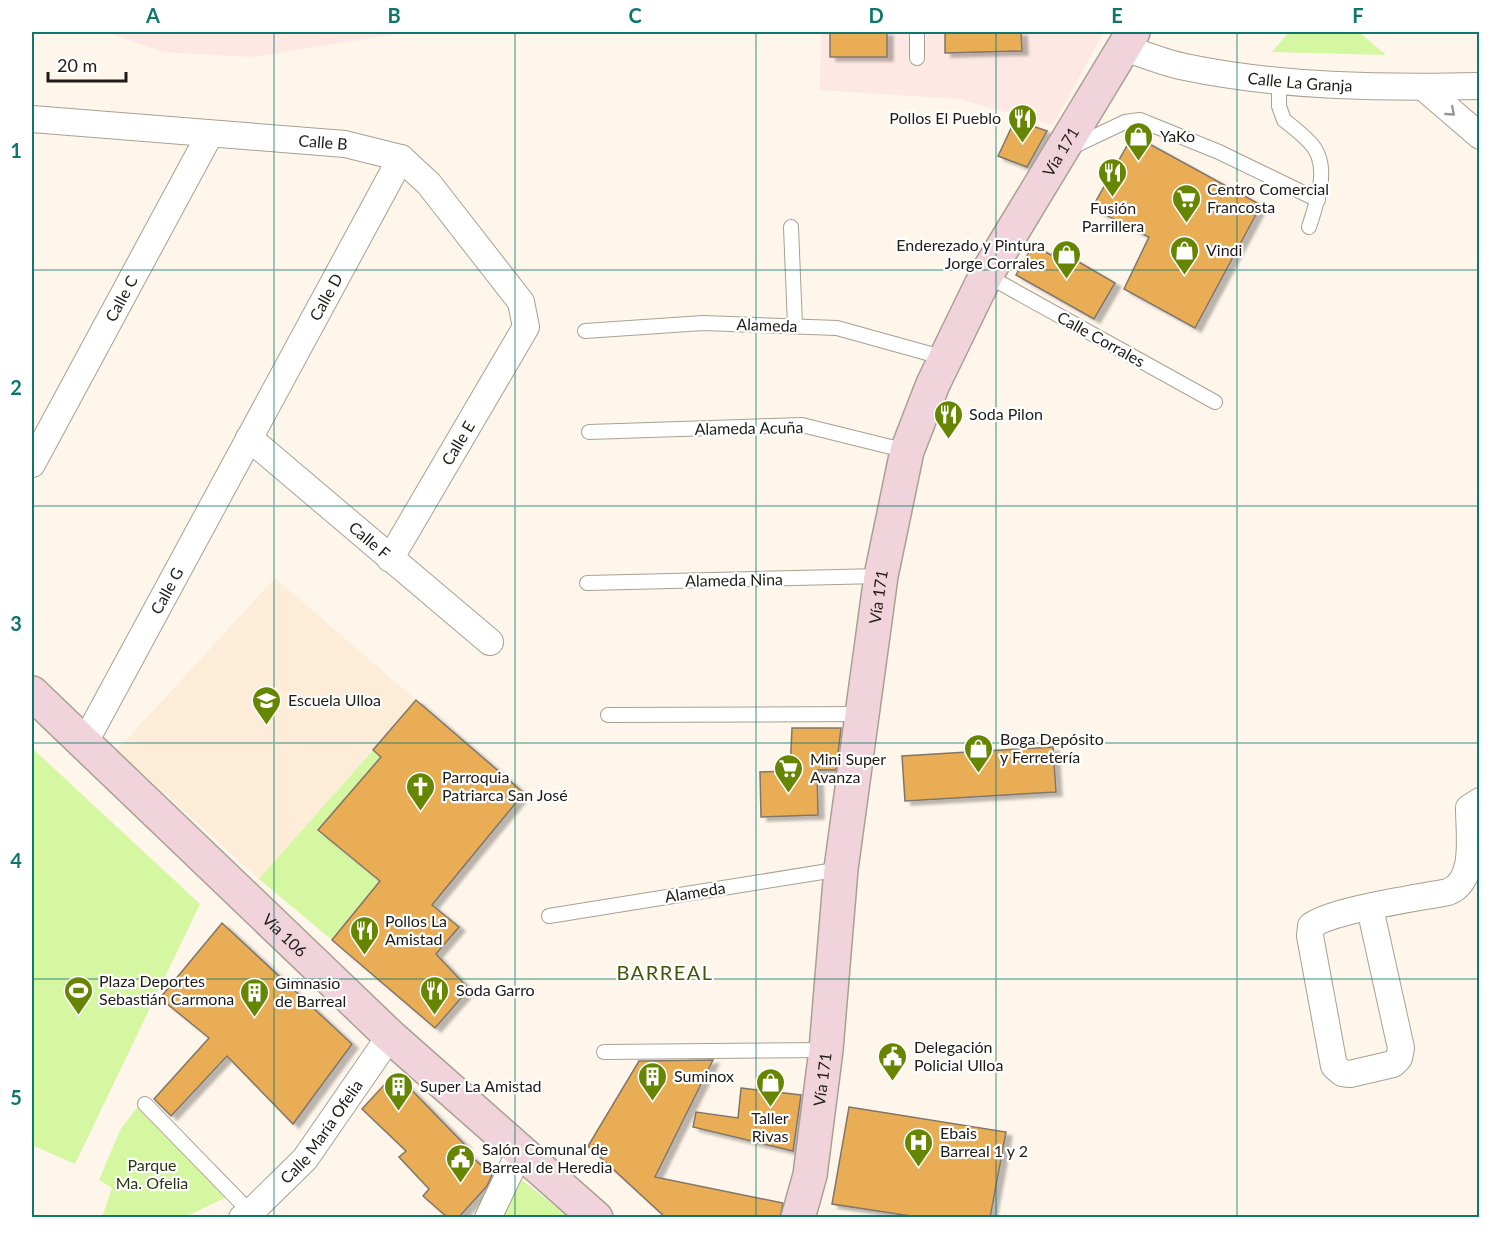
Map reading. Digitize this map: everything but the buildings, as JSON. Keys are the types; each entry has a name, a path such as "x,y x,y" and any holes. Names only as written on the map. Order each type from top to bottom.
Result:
{"main road":[{"name":"Vía 171","path":"798,1218 810,1175 826,1050 841,869 880,576 907,451 945,358 986,275 1128,40"},
{"name":"Vía 106","path":"32,693 390,1036 596,1218"}],"street":[{"name":"Calle La Granja","path":"1128,40 1185,67 1279,80 1423,87 1479,86"},
{"path":"1423,87 1479,136"},
{"name":"Calle B","path":"32,119 345,144 401,158 429,184 521,302 526,327"},
{"name":"Calle C","path":"32,464 210,134"},
{"name":"Calle D","path":"249,438 401,158"},
{"name":"Calle E","path":"390,559 526,327"},
{"name":"Calle F","path":"249,438 490,642"},
{"name":"Calle G","path":"85,742 249,438"},
{"path":"1370,908 1401,1048 1399,1058 1393,1064 1350,1074 1342,1073 1334,1066 1310,936 1311,926 1320,919 1458,888 1466,879 1469,808 1478,801"},
{"name":"Calle María Ofelia","path":"249,1215 305,1159 390,1036"},
{"path":"488,1218 520,1151"}],"lane":[{"path":"917,32 917,58"},
{"path":"1279,80 1279,106 1284,120 1315,148 1318,155 1321,183 1310,227"},
{"path":"1058,154 1125,122 1140,120 1219,152 1318,200"},
{"path":"791,227 795,326"},
{"name":"Calle Corrales","path":"986,275 1215,402"},
{"name":"Alameda","path":"585,331 703,323 837,328 945,358"},
{"name":"Alameda Acuña","path":"589,432 802,425 907,451"},
{"name":"Alameda Nina","path":"587,583 880,576"},
{"path":"608,715 862,714"},
{"name":"Alameda","path":"549,916 841,869"},
{"path":"604,1052 826,1050"},
{"path":"145,1104 249,1215"}],"shaded area":[{"path":"106,32 409,32 252,57 163,52"},
{"path":"821,32 1104,32 1053,125 959,99 820,90"},
{"name":"Escuela Ulloa","path":"275,578 416,700 259,879 117,750"}],"green space":[{"path":"1289,32 1359,32 1386,55 1272,52"},
{"path":"32,748 200,904 75,1164 32,1145"},
{"path":"373,750 381,757 318,830 380,881 332,940 259,879"},
{"name":"Parque Ma. Ofelia","path":"140,1104 231,1195 185,1217 102,1217 112,1188 99,1180 120,1130"},
{"path":"518,1177 569,1217 499,1218"}],"place":[{"name":"Pollos El Pueblo","path":"1022,144"},
{"name":"YaKo","path":"1139,162"},
{"name":"Fusión Parrillera","path":"1113,198"},
{"name":"Centro Comercial Francosta","path":"1186,224"},
{"name":"Vindi","path":"1185,276"},
{"name":"Enderezado y Pintura Jorge Corrales","path":"1066,280"},
{"name":"Soda Pilon","path":"948,440"},
{"name":"Escuela Ulloa","path":"267,726"},
{"name":"Boga Depósito y Ferretería","path":"979,774"},
{"name":"Mini Super Avanza","path":"789,794"},
{"name":"Parroquia Patriarca San José","path":"421,812"},
{"name":"Pollos La Amistad","path":"364,956"},
{"name":"Plaza Deportes Sebastián Carmona","path":"78,1016"},
{"name":"Soda Garro","path":"435,1016"},
{"name":"Gimnasio de Barreal","path":"254,1018"},
{"name":"Delegación Policial Ulloa","path":"893,1082"},
{"name":"Suminox","path":"653,1102"},
{"name":"Taller Rivas","path":"770,1108"},
{"name":"Super La Amistad","path":"399,1112"},
{"name":"Ebais Barreal 1 y 2","path":"919,1168"},
{"name":"Salón Comunal de Barreal de Heredia","path":"461,1184"}],"district":[{"name":"BARREAL","path":"665,973"}]}
